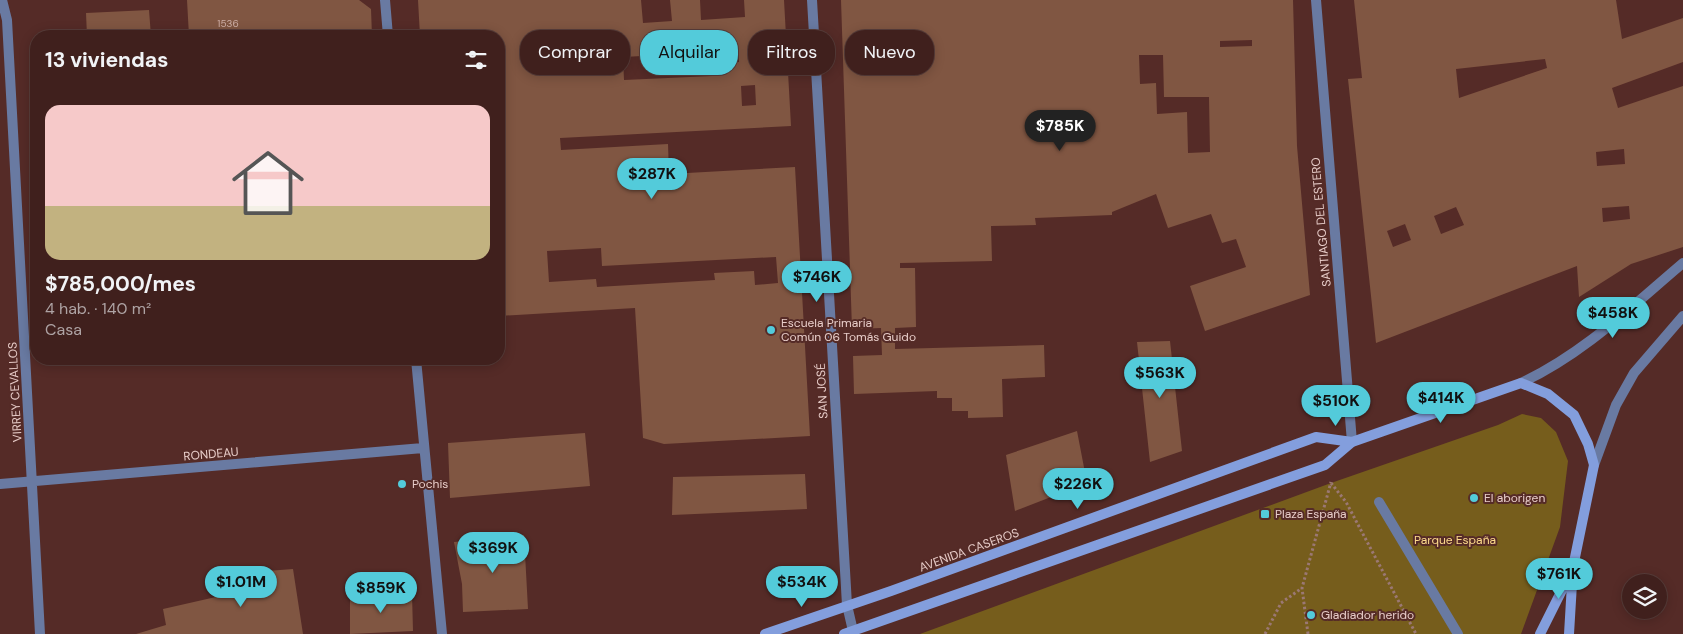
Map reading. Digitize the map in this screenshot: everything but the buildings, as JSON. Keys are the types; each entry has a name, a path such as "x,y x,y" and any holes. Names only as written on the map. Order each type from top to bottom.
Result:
{"main road":[{"name":"AVENIDA CASEROS","path":"848,632 1325,465 1352,442 1521,383"},
{"path":"1521,383 1548,394 1574,415 1588,444 1594,466 1573,567 1569,634"},
{"name":"AVENIDA CASEROS","path":"765,634 1316,437 1352,442"},
{"path":"1540,634 1573,567"}],"street":[{"name":"VIRREY CEVALLOS","path":"2,0 7,20 40,634"},
{"path":"385,0 388,30"},
{"name":"SAN JOSÉ","path":"812,0 848,632"},
{"name":"SANTIAGO DEL ESTERO","path":"1316,0 1352,442"},
{"name":"AVENIDA CASEROS","path":"1521,383 1548,370 1586,345 1683,263"},
{"path":"1594,466 1616,405 1634,373 1683,316"},
{"path":"416,365 442,634"},
{"name":"RONDEAU","path":"0,484 423,448"},
{"path":"1379,502 1458,634"}],"path":[{"path":"1325,465 1331,483 1346,502 1416,634"},
{"path":"1308,634 1302,588 1331,483"},
{"path":"1265,634 1282,603 1302,588"}],"green space":[{"name":"Parque España","path":"1522,414 1541,418 1556,432 1568,461 1560,527 1521,634 920,634 1331,483 1498,425"}],"place":[{"name":"Escuela Primaria Común 06 Tomás Guido","path":"771,330"},
{"name":"Pochis","path":"402,484"},
{"name":"El aborigen","path":"1474,498"},
{"name":"Plaza España","path":"1265,514"},
{"name":"Gladiador herido","path":"1311,615"}]}
